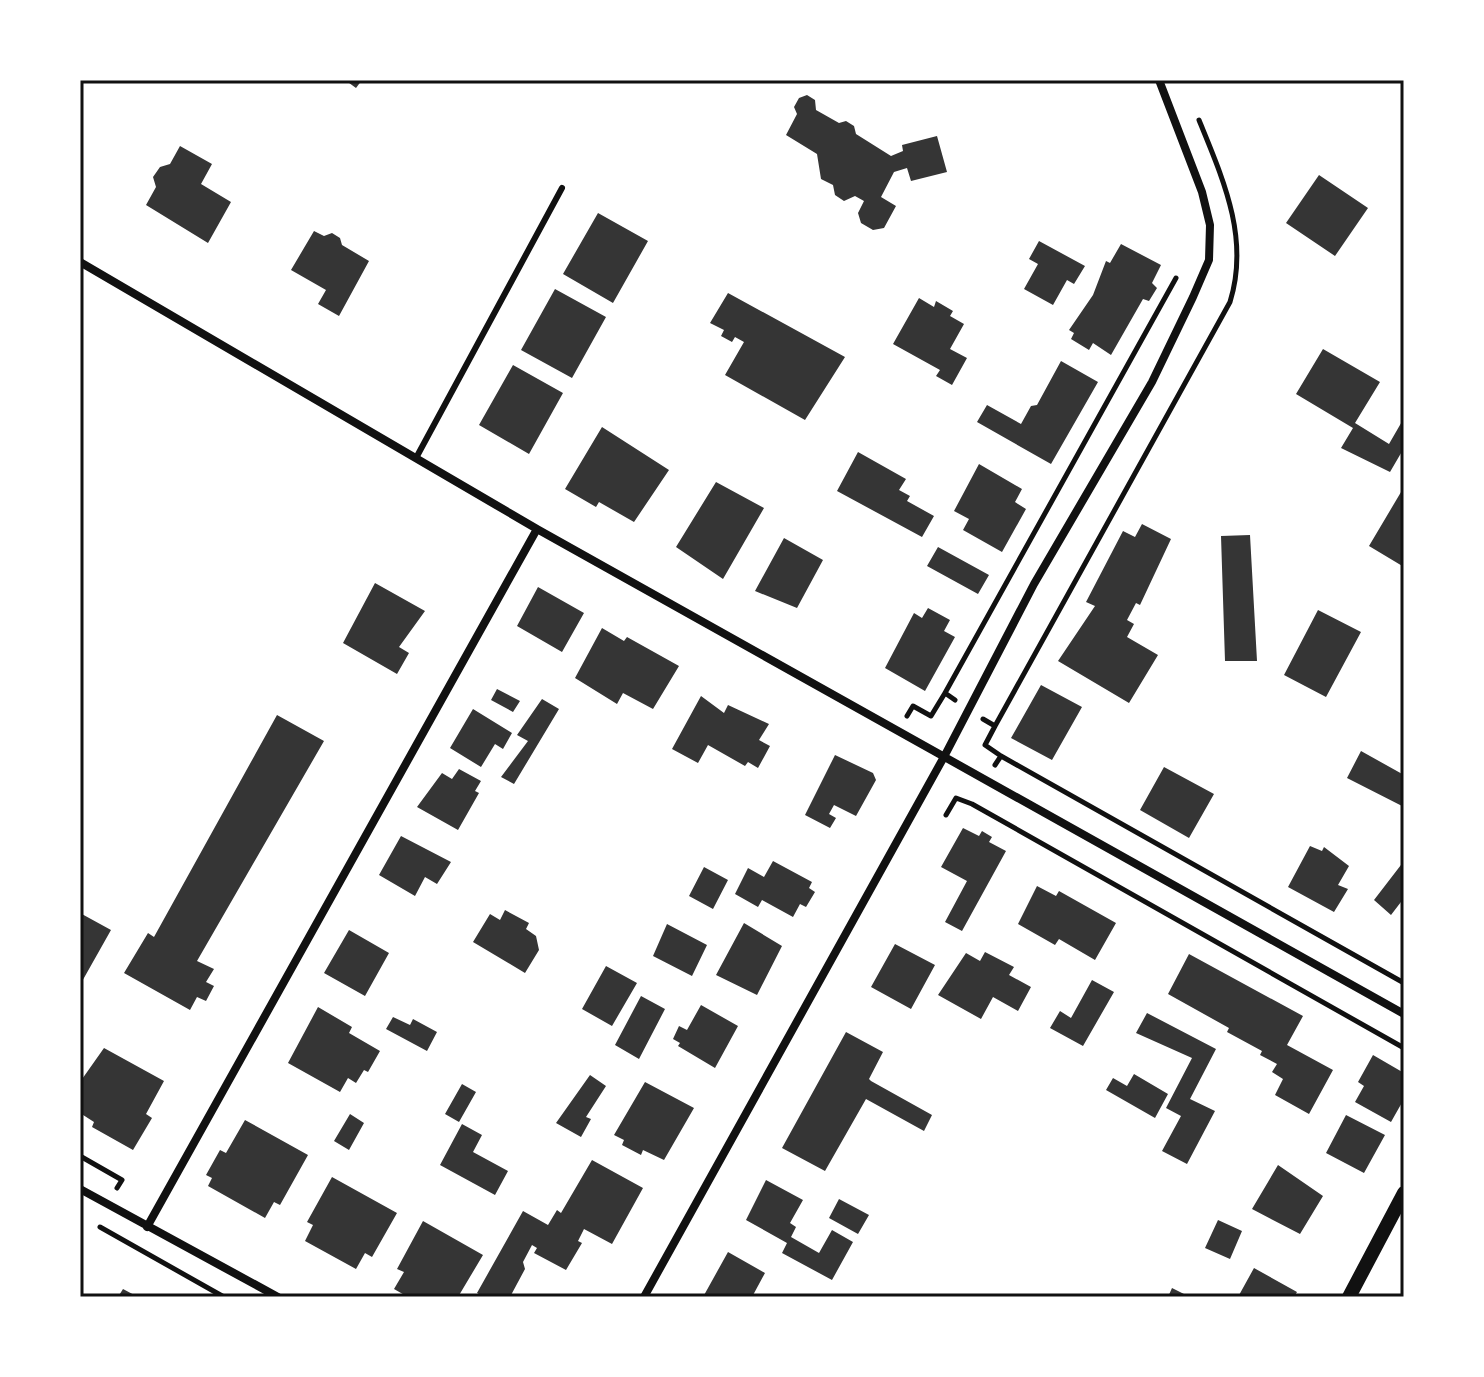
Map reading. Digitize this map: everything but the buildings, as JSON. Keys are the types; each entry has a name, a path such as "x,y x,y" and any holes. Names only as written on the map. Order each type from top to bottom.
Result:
{"street":[{"path":"644,1297 945,755 1034,584 1152,382 1209,260 1210,225 1202,192 1159,80"},
{"path":"80,262 537,529 1404,1014"},
{"path":"147,1227 537,529"},
{"path":"80,1189 272,1295"},
{"path":"1349,1297 1404,1193"}],"lane":[{"path":"416,458 562,188"}],"path":[{"path":"945,693 1177,277"},
{"path":"1001,756 1404,983"},
{"path":"972,804 1404,1048"}]}
